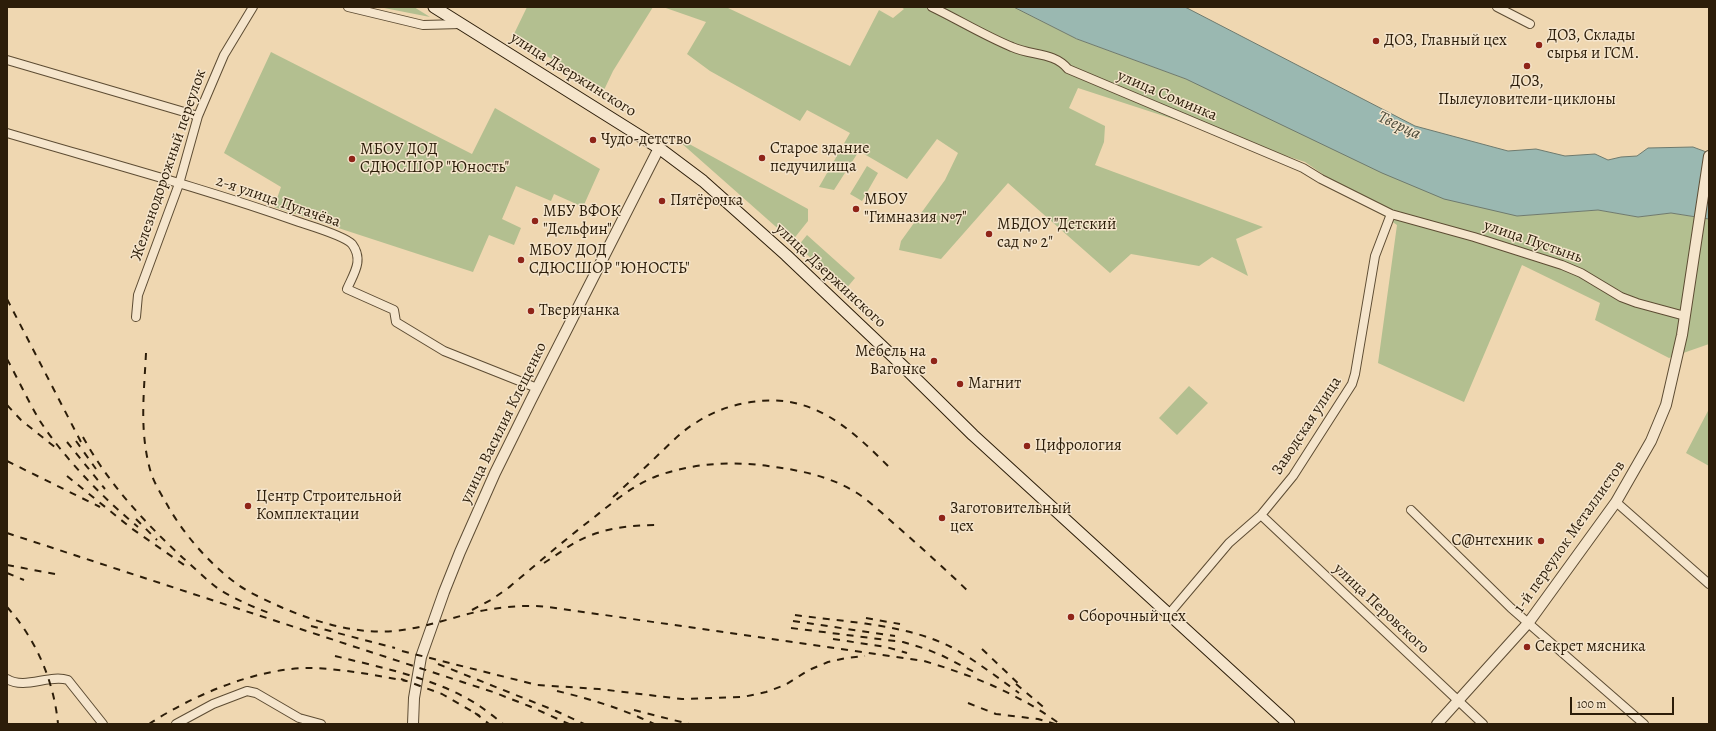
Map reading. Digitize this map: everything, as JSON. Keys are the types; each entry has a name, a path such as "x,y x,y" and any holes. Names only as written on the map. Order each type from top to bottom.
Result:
{"main road":[{"name":"улица Дзержинского","path":"434,7 659,148 703,181 786,255 973,435 1289,724"}],"street":[{"name":"Железнодорожный переулок","path":"136,317 138,295 179,184 198,116 224,55 253,7"},
{"path":"348,7 422,25 461,24"},
{"name":"улица Соминка","path":"932,7 1014,48 1050,56 1063,63 1068,70 1303,168 1321,179 1391,214"},
{"path":"1497,7 1530,24"},
{"path":"7,60 198,116"},
{"name":"2-я улица Пугачёва","path":"7,133 272,212 336,235 351,243 358,255 357,268 347,289 394,310 396,322 444,351 537,388"},
{"name":"улица Василия Клещенко","path":"413,724 414,698 420,660 444,592 495,473 659,148"},
{"name":"1-й переулок Металлистов","path":"1437,724 1529,622 1616,502 1628,483 1659,424 1670,388 1685,316 1709,156"},
{"name":"улица Пустынь","path":"1391,214 1474,237 1562,265 1581,273 1621,297 1685,316"},
{"name":"Заводская улица","path":"1169,614 1229,543 1261,515 1293,476 1352,384 1375,256 1391,214"},
{"path":"1616,502 1709,584"},
{"path":"1411,510 1511,608 1529,622 1644,724"},
{"name":"улица Перовского","path":"1261,515 1483,724"},
{"path":"7,679 10,681 26,682 61,678 68,680 103,724"},
{"path":"176,724 213,704 247,691 256,693 299,718 321,724"}],"green space":[{"path":"379,7 414,7 430,17"},
{"path":"527,7 653,7 613,71 604,90 513,36"},
{"path":"663,7 726,7 850,66 879,10 893,18 904,9 901,7 1014,7 1077,39 1186,79 1517,216 1598,210 1638,217 1671,213 1709,219 1709,344 1669,358 1595,320 1600,303 1522,265 1464,402 1378,363 1397,225 1305,162 1078,88 1069,108 1105,126 1104,142 1095,165 1263,227 1236,239 1248,276 1212,257 1199,266 1131,254 1110,273 1008,183 941,259 899,250 901,241 945,180 958,153 937,139 907,179 859,151 834,190 819,187 850,133 807,110 800,121 710,71 687,54 706,22"},
{"name":"МБОУ ДОД СДЮСШОР \"Юность\"","path":"271,52 472,154 495,108 600,169 583,207 554,194 551,201 516,186 502,219 521,228 514,245 489,235 473,272 274,207 281,187 224,153"},
{"path":"671,134 808,209 808,221 792,241"},
{"path":"867,166 878,173 862,201 850,194"},
{"path":"807,235 855,278 845,290 798,246"},
{"path":"1189,386 1208,403 1177,435 1159,418"},
{"path":"1709,409 1709,466 1686,453"}],"water":[{"name":"Тверца","path":"1014,7 1185,7 1415,126 1508,151 1536,149 1565,156 1595,154 1608,160 1637,156 1648,148 1693,147 1709,153 1709,219 1671,213 1638,217 1598,210 1517,216 1444,199 1382,173 1186,79 1077,39"}],"railway":[{"path":"7,299 82,444"},
{"path":"146,353 143,413 145,443 151,473 157,486 169,508 191,540 217,568 242,588 283,608 324,623 351,629 365,631 394,631 419,627 480,611 506,607 542,606 924,661 995,686 1028,703 1060,724"},
{"path":"7,359 31,406 50,435 98,491 138,527"},
{"path":"613,497 678,436 692,425 723,409 751,402 774,400 794,403 813,409 830,417 847,429 893,471"},
{"path":"7,405 21,420 56,448"},
{"path":"83,437 115,486 141,516 169,544 206,579 220,590 244,603 269,613"},
{"path":"76,441 96,469"},
{"path":"67,442 105,489"},
{"path":"7,461 100,507"},
{"path":"508,588 560,544 607,507 640,484 657,476 684,468 712,464 754,464 803,472 825,478 847,487 863,497 970,593"},
{"path":"67,476 131,528 187,567"},
{"path":"136,519 157,540"},
{"path":"544,563 578,541 597,533 617,528 657,525"},
{"path":"7,533 493,692 569,724"},
{"path":"7,565 55,574"},
{"path":"7,573 24,580"},
{"path":"472,610 491,600 511,586"},
{"path":"7,607 27,633 42,661 52,692 58,724"},
{"path":"795,615 875,625 915,633 933,639 969,657 1019,693"},
{"path":"866,618 900,624"},
{"path":"793,621 895,636"},
{"path":"311,626 395,648"},
{"path":"791,628 903,642 943,656 976,673"},
{"path":"833,639 886,647 907,653"},
{"path":"982,649 1021,686"},
{"path":"402,651 537,685 599,689 682,699 743,697 766,692 785,685 809,670 828,662 865,656"},
{"path":"335,656 391,670 448,689 481,707 503,724"},
{"path":"438,664 556,711 584,724"},
{"path":"149,724 166,713 206,693 270,672 312,668 359,673 406,681"},
{"path":"401,679 442,694 480,716"},
{"path":"1016,684 1048,711"},
{"path":"557,691 607,705 654,724"},
{"path":"968,703 996,714 1038,719 1055,724"},
{"path":"634,710 689,724"},
{"path":"475,713 489,724"}],"place":[{"name":"ДОЗ, Главный цех","path":"1376,41"},
{"name":"ДОЗ, Склады сырья и ГСМ.","path":"1539,45"},
{"name":"ДОЗ, Пылеуловители-циклоны","path":"1527,66"},
{"name":"Чудо-детство","path":"593,140"},
{"name":"Старое здание педучилища","path":"762,158"},
{"name":"МБОУ ДОД СДЮСШОР \"Юность\"","path":"352,159"},
{"name":"Пятёрочка","path":"662,201"},
{"name":"МБОУ \"Гимназия №7\"","path":"856,209"},
{"name":"МБУ ВФОК \"Дельфин\"","path":"535,221"},
{"name":"МБДОУ \"Детский сад № 2\"","path":"989,234"},
{"name":"МБОУ ДОД СДЮСШОР \"ЮНОСТЬ\"","path":"521,260"},
{"name":"Тверичанка","path":"531,311"},
{"name":"Мебель на Вагонке","path":"934,361"},
{"name":"Магнит","path":"960,384"},
{"name":"Цифрология","path":"1027,446"},
{"name":"Центр Строительной Комплектации","path":"248,506"},
{"name":"Заготовительный цех","path":"942,518"},
{"name":"С@нтехник","path":"1541,541"},
{"name":"Сборочный цех","path":"1071,617"},
{"name":"Секрет мясника","path":"1527,647"}]}
